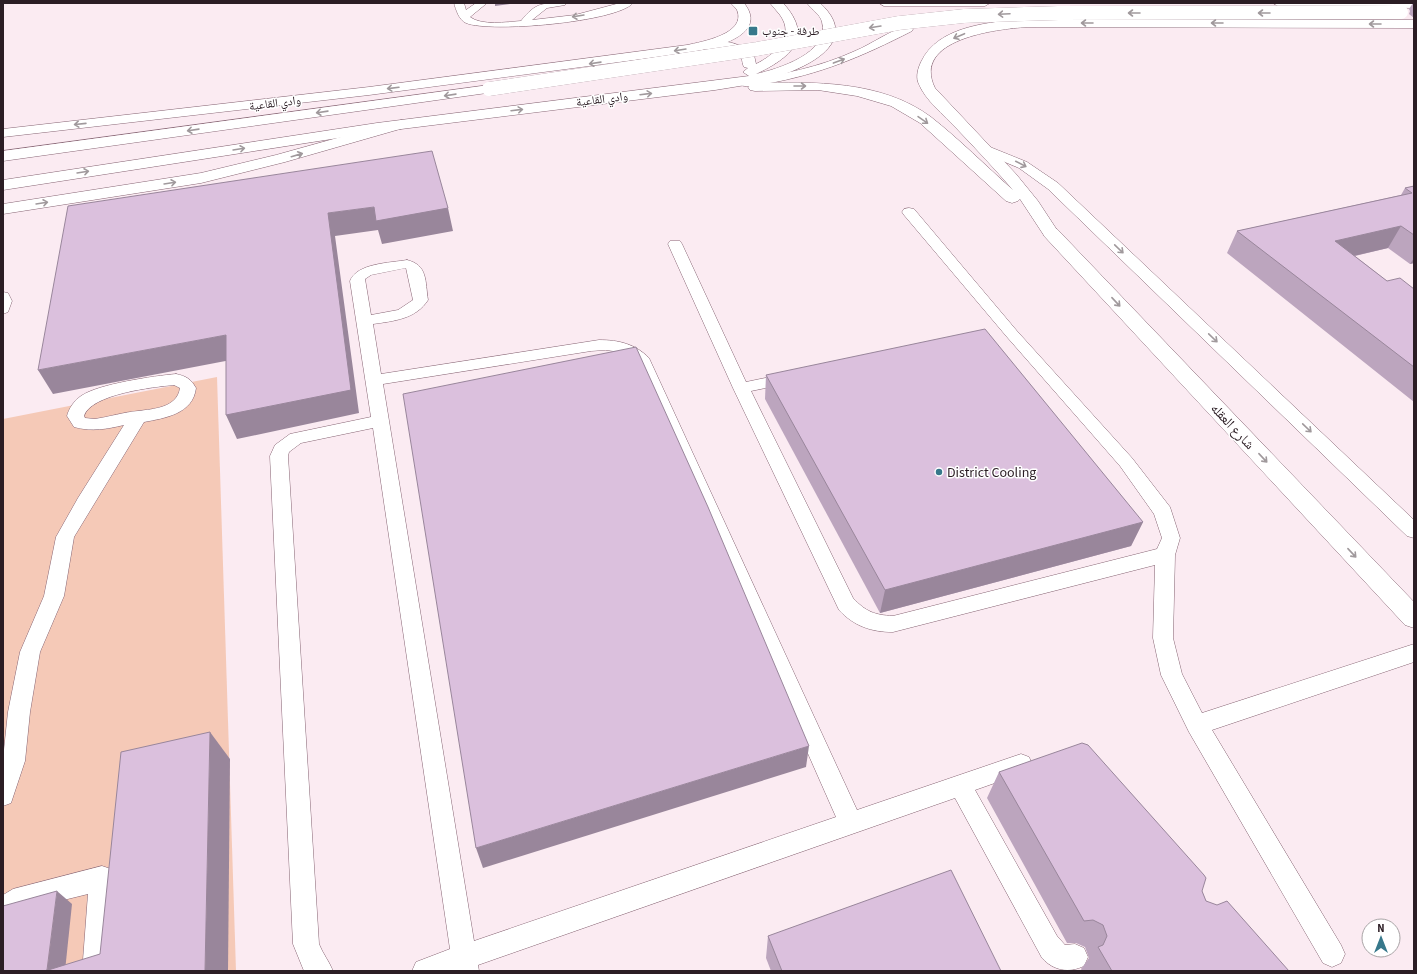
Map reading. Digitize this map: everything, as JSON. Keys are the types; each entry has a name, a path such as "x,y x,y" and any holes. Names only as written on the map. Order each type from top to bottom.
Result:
{"main road":[{"path":"708,45 739,31 744,25 744,12 737,3"},
{"path":"705,87 752,71 770,62 783,51 791,40 793,28 789,16 776,3"},
{"path":"705,87 745,81 780,72 807,60 817,53 829,37 830,30 825,14 813,3"},
{"name":"وادي القاعية","path":"3,156 489,89 757,49 892,24 964,16 1058,13 1408,12"},
{"path":"1051,233 1031,202 985,149 938,101 925,82 926,63 938,47 959,35 991,27 1027,23 1414,24"},
{"path":"705,87 741,70 748,64 749,58 744,52 735,48 708,45"},
{"name":"وادي القاعية","path":"3,133 369,92 547,69 708,45"},
{"path":"705,87 818,86 860,92 896,103 925,120 1051,233"},
{"name":"وادي القاعية","path":"3,184 404,124 705,87"},
{"path":"3,147 369,92"},
{"name":"وادي القاعية","path":"3,209 201,178 280,159 404,124"},
{"name":"شارع العقله","path":"1051,233 1414,618"}],"lane":[{"path":"459,3 464,16 468,21 484,25 507,26 611,11 628,3"},
{"path":"464,16 482,3"},
{"path":"524,24 535,10 541,6 561,3"},
{"path":"884,3 985,3"},
{"path":"1278,3 1414,6"},
{"path":"591,5 611,11"},
{"path":"705,87 746,83 804,72 852,56 908,29"},
{"path":"985,149 1023,165 1053,186 1414,531"},
{"path":"909,212 1012,334 1131,468 1163,512 1171,538 1165,555 1163,638 1172,675 1196,725 1332,954"},
{"path":"675,244 741,388 846,604 857,616 874,624 893,624 1165,555"},
{"path":"365,321 406,312 419,305 421,296 414,266 407,264 367,272 359,276 356,281 365,321 465,964"},
{"path":"3,296 5,301 3,309"},
{"path":"374,380 607,344 623,347 635,353 643,362 851,823"},
{"path":"741,388 802,376"},
{"path":"3,795 14,761 19,712 30,652 54,596 66,537 84,503 139,416 165,412 178,406 187,397 188,388 185,383 176,380 155,382 96,395 87,399 77,408 75,416 80,423 95,424 139,416"},
{"path":"304,971 306,944 279,456 281,449 287,443 296,438 380,421"},
{"path":"1196,725 1414,653"},
{"path":"425,971 465,964 851,823 1042,757"},
{"path":"960,785 1048,945 1053,952 1059,956 1068,958 1075,957"},
{"path":"3,909 22,898 102,878 96,960"},
{"path":"306,944 314,965 320,971"}],"shaded area":[{"path":"217,377 236,971 3,971 3,419"}],"building":[{"path":"432,151 448,208 376,221 374,207 328,213 351,390 226,415 226,335 38,370 68,206"},
{"path":"1414,186 1414,235 1401,226 1335,241 1387,281 1400,278 1414,289 1414,367 1237,231 1412,193 1405,188"},
{"name":"District Cooling","path":"985,329 1143,522 885,590 766,375"},
{"path":"636,347 708,507 809,746 476,848 403,394"},
{"path":"210,732 205,971 45,971 100,954 121,752"},
{"path":"1082,743 1088,745 1204,875 1206,878 1202,891 1206,901 1217,905 1227,901 1289,971 1112,971 1098,947 1103,945 1107,936 1103,925 1093,920 1084,921 999,772"},
{"path":"951,870 1001,971 782,971 768,936"},
{"path":"57,891 47,970 3,971 3,906"}],"place":[{"name":"طرفة - جنوب","path":"753,31"},
{"name":"District Cooling","path":"939,472"}]}
